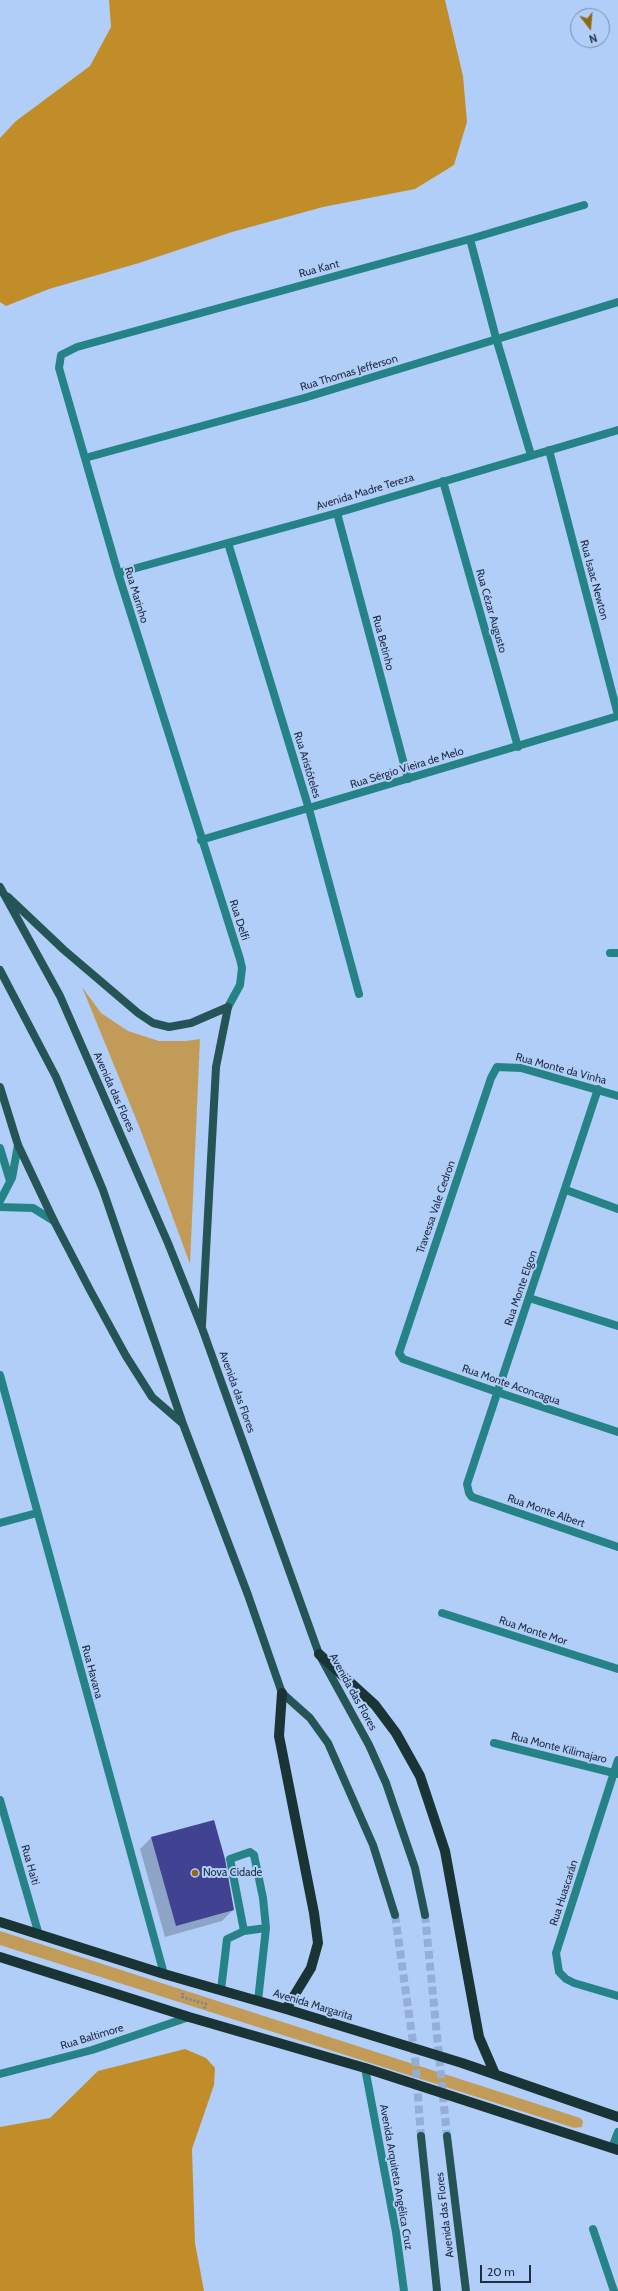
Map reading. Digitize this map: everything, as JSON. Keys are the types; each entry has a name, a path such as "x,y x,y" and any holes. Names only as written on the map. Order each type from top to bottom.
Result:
{"main road":[{"path":"1,890 64,950 138,1013 153,1023 168,1026 191,1023 228,1007"},
{"name":"Avenida das Flores","path":"1,890 60,996 168,1243 202,1328 318,1654 369,1745 386,1782 416,1868 425,1915"},
{"path":"0,970 56,1077 103,1190 183,1424 248,1595 282,1693 279,1736 314,1913 318,1943 311,1968 286,2009"},
{"path":"202,1328 215,1082 220,1042 228,1007"},
{"path":"0,1087 18,1145 54,1221 126,1356 152,1397 183,1424"},
{"path":"318,1654 375,1705 396,1733 420,1776 445,1851 479,2037 495,2074"},
{"path":"282,1693 310,1718 328,1743 373,1845 395,1915"},
{"name":"Avenida Margarita","path":"0,1922 164,1974 286,2009 495,2074 618,2117"},
{"path":"0,1957 189,2017 365,2068 615,2149"},
{"name":"Avenida das Flores","path":"421,2136 437,2291"},
{"name":"Avenida das Flores","path":"447,2136 466,2291"}],"street":[{"name":"Rua Kant","path":"61,355 77,347 470,239 584,205"},
{"path":"470,239 496,338 531,455"},
{"name":"Rua Thomas Jefferson","path":"85,458 304,398 496,338 618,302"},
{"name":"Rua Marinho","path":"61,355 59,368 118,573 201,840"},
{"name":"Avenida Madre Tereza","path":"118,573 337,513 618,430"},
{"name":"Rua Isaac Newton","path":"549,450 618,715"},
{"name":"Rua Cézar Augusto","path":"443,481 518,747"},
{"name":"Rua Betinho","path":"337,513 408,779"},
{"name":"Rua Aristóteles","path":"228,543 309,809 358,994"},
{"name":"Rua Sérgio Vieira de Melo","path":"201,840 518,747 618,715"},
{"name":"Rua Delfi","path":"201,840 242,968 240,985 228,1007"},
{"name":"Rua Monte da Vinha","path":"498,1067 521,1068 618,1096"},
{"name":"Travessa Vale Cedron","path":"399,1356 488,1086 498,1067"},
{"name":"Rua Monte Elgon","path":"468,1493 467,1484 598,1090"},
{"path":"0,1201 10,1181 18,1145"},
{"path":"0,1148 10,1181"},
{"path":"566,1190 618,1208"},
{"path":"0,1207 33,1208 54,1221"},
{"path":"529,1298 618,1326"},
{"name":"Rua Monte Aconcagua","path":"399,1356 497,1392 618,1432"},
{"name":"Rua Havana","path":"0,1375 164,1974"},
{"name":"Rua Monte Albert","path":"468,1493 476,1498 618,1547"},
{"path":"0,1523 37,1513"},
{"name":"Rua Monte Mor","path":"442,1613 618,1669"},
{"name":"Rua Monte Kilimajaro","path":"494,1743 616,1774"},
{"name":"Rua Huascarán","path":"618,1760 616,1774 556,1953 559,1972 566,1979 574,1983 618,1996"},
{"name":"Rua Haiti","path":"0,1800 38,1935"},
{"path":"244,1931 230,1859 250,1852 254,1855 263,1898 266,1928 258,2001"},
{"path":"221,1990 227,1939 244,1931 266,1928"},
{"name":"Rua Baltimore","path":"0,2074 92,2050 189,2017"},
{"name":"Avenida Arquiteta Angélica Cruz","path":"365,2068 396,2232 404,2291"},
{"path":"615,2149 618,2132"},
{"path":"593,2229 614,2291"}],"path":[{"path":"182,1997 206,2004"}],"shaded area":[{"path":"109,0 445,0 463,76 467,122 454,165 415,189 323,207 232,232 139,263 49,289 6,306 0,302 0,138 16,121 90,66 111,27"},
{"path":"82,987 101,1013 128,1031 159,1041 186,1041 200,1039 190,1264 141,1131"},
{"path":"0,1931 580,2118 583,2121 582,2127 574,2128 0,1945"},
{"path":"185,2049 206,2058 215,2068 214,2085 192,2149 195,2243 204,2291 0,2291 0,2127 50,2118 98,2071"}],"building":[{"name":"Nova Cidade","path":"214,1820 225,1859 234,1910 176,1926 151,1837"}],"tunnel":[{"path":"395,1915 415,2057 421,2136"},
{"path":"425,1915 447,2136"}],"place":[{"name":"Nova Cidade","path":"195,1873"}]}
